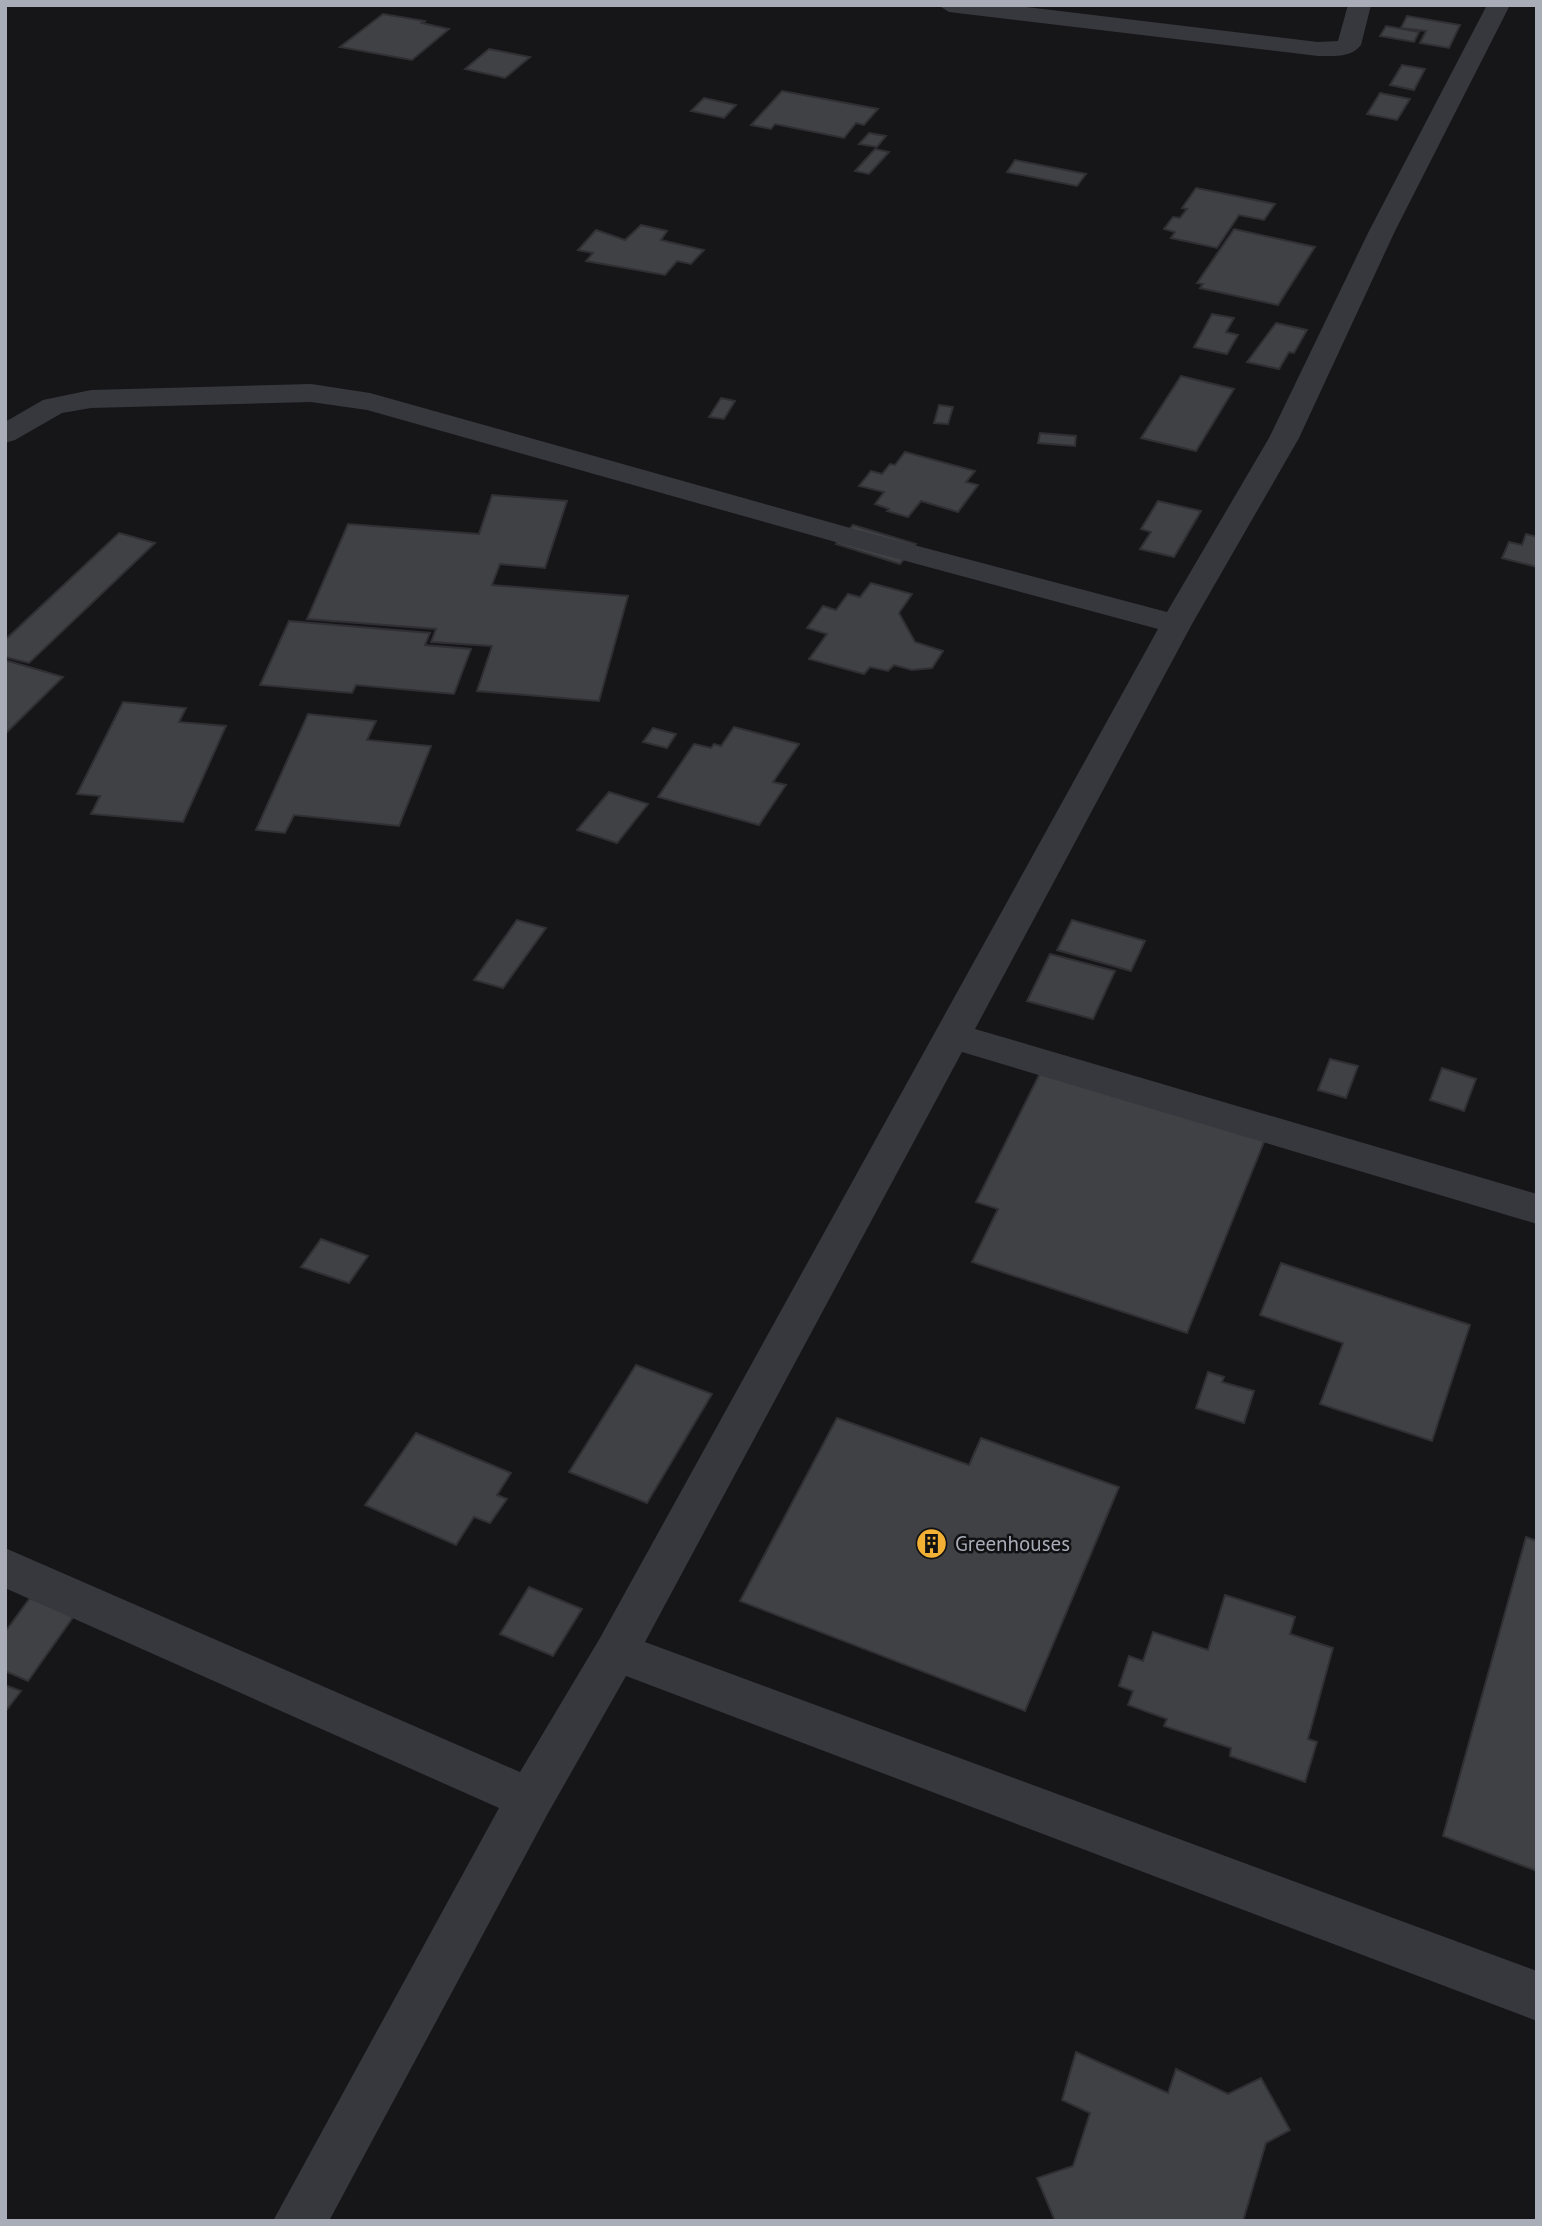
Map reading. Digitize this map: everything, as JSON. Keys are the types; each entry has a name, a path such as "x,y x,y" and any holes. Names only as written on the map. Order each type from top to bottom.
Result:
{"street":[{"path":"948,5 1318,49 1341,49 1349,45 1360,5"},
{"path":"300,2221 530,1799 616,1652 1176,624 1284,438 1382,232 1499,5"},
{"path":"5,434 53,406 91,399 312,393 370,402 850,537 1176,624"},
{"path":"951,1035 1537,1209"},
{"path":"5,1567 530,1799"},
{"path":"616,1652 1537,1996"}],"building":[{"path":"383,14 425,21 422,23 449,29 412,60 340,47"},
{"path":"1407,16 1460,25 1449,48 1420,43 1426,31 1401,28"},
{"path":"1386,26 1419,32 1414,42 1380,36"},
{"path":"489,49 530,57 505,78 465,69"},
{"path":"1402,65 1425,69 1414,90 1390,85"},
{"path":"782,91 878,109 864,125 856,123 844,138 775,124 771,129 751,125"},
{"path":"1380,93 1410,99 1397,120 1367,114"},
{"path":"704,98 736,105 724,118 691,111"},
{"path":"869,133 886,136 877,147 859,144"},
{"path":"875,149 889,152 869,174 855,171"},
{"path":"1015,160 1086,174 1077,186 1007,172"},
{"path":"1196,188 1275,204 1264,220 1239,215 1217,248 1171,238 1175,232 1164,229 1173,217 1180,218 1187,209 1182,208"},
{"path":"641,225 667,231 661,240 704,250 691,264 677,261 665,275 586,261 593,253 578,250 596,230 625,240"},
{"path":"1234,229 1315,247 1278,305 1200,288 1203,284 1197,283"},
{"path":"1212,314 1234,318 1226,332 1238,335 1227,354 1194,347"},
{"path":"1276,323 1307,330 1294,353 1289,352 1279,369 1247,362"},
{"path":"1181,376 1234,389 1196,451 1141,438"},
{"path":"721,398 735,401 724,419 709,417"},
{"path":"939,405 953,407 948,424 934,423"},
{"path":"1040,433 1076,436 1075,446 1038,443"},
{"path":"905,452 975,471 966,482 978,485 958,512 921,501 908,517 887,511 889,509 875,504 884,492 859,486 871,471 882,474 890,464 895,465"},
{"path":"492,495 567,501 545,568 500,564 492,585 628,596 599,701 477,691 492,646 431,642 436,629 307,619 348,524 479,534"},
{"path":"1158,501 1201,511 1174,557 1140,549 1151,532 1141,529"},
{"path":"853,525 916,544 900,564 836,544"},
{"path":"119,533 155,543 29,663 5,657 5,640"},
{"path":"1526,534 1537,537 1537,567 1502,558 1509,542 1522,545"},
{"path":"871,583 912,594 899,613 915,642 943,651 932,668 912,670 894,665 888,671 870,667 864,674 809,659 827,634 807,628 823,606 836,610 848,594 860,597"},
{"path":"289,621 430,633 425,645 471,649 454,694 356,685 352,693 260,685"},
{"path":"5,660 63,677 5,734"},
{"path":"123,702 186,708 179,722 226,726 183,822 91,814 100,796 77,794"},
{"path":"308,714 376,721 367,740 431,746 399,826 294,815 285,833 256,830"},
{"path":"734,727 799,744 773,782 786,785 759,825 658,797 694,744 711,748 714,744 721,746"},
{"path":"653,728 676,734 667,748 643,742"},
{"path":"609,792 648,804 617,843 577,830"},
{"path":"517,920 546,928 503,988 474,980"},
{"path":"1072,920 1145,941 1131,971 1057,950"},
{"path":"1050,954 1115,971 1093,1019 1027,1001"},
{"path":"1049,1055 1272,1122 1187,1333 972,1262 998,1209 976,1202"},
{"path":"1330,1059 1358,1066 1346,1098 1318,1090"},
{"path":"1442,1068 1476,1079 1464,1111 1430,1100"},
{"path":"321,1239 368,1256 349,1283 301,1267"},
{"path":"1281,1263 1470,1325 1432,1441 1320,1404 1343,1343 1260,1315"},
{"path":"636,1365 712,1394 647,1503 569,1472"},
{"path":"1208,1372 1224,1377 1222,1382 1254,1391 1244,1423 1196,1408"},
{"name":"Greenhouses","path":"837,1418 969,1465 981,1438 1119,1487 1025,1711 740,1601"},
{"path":"416,1433 511,1473 497,1495 507,1499 490,1523 474,1517 456,1545 365,1505"},
{"path":"1526,1537 1537,1541 1537,1871 1443,1836"},
{"path":"529,1587 582,1609 553,1656 500,1634"},
{"path":"1225,1595 1295,1617 1290,1634 1333,1648 1308,1739 1317,1742 1305,1782 1230,1756 1231,1748 1164,1726 1167,1719 1128,1705 1133,1691 1119,1686 1129,1656 1143,1661 1153,1632 1208,1650"},
{"path":"30,1598 74,1616 28,1681 5,1671 5,1632"},
{"path":"5,1685 21,1691 5,1712"},
{"path":"1076,2052 1168,2093 1176,2069 1228,2094 1261,2078 1290,2130 1266,2143 1243,2221 1055,2221 1037,2178 1073,2166 1090,2113 1062,2100"}],"place":[{"name":"Greenhouses","path":"932,1544"}]}
